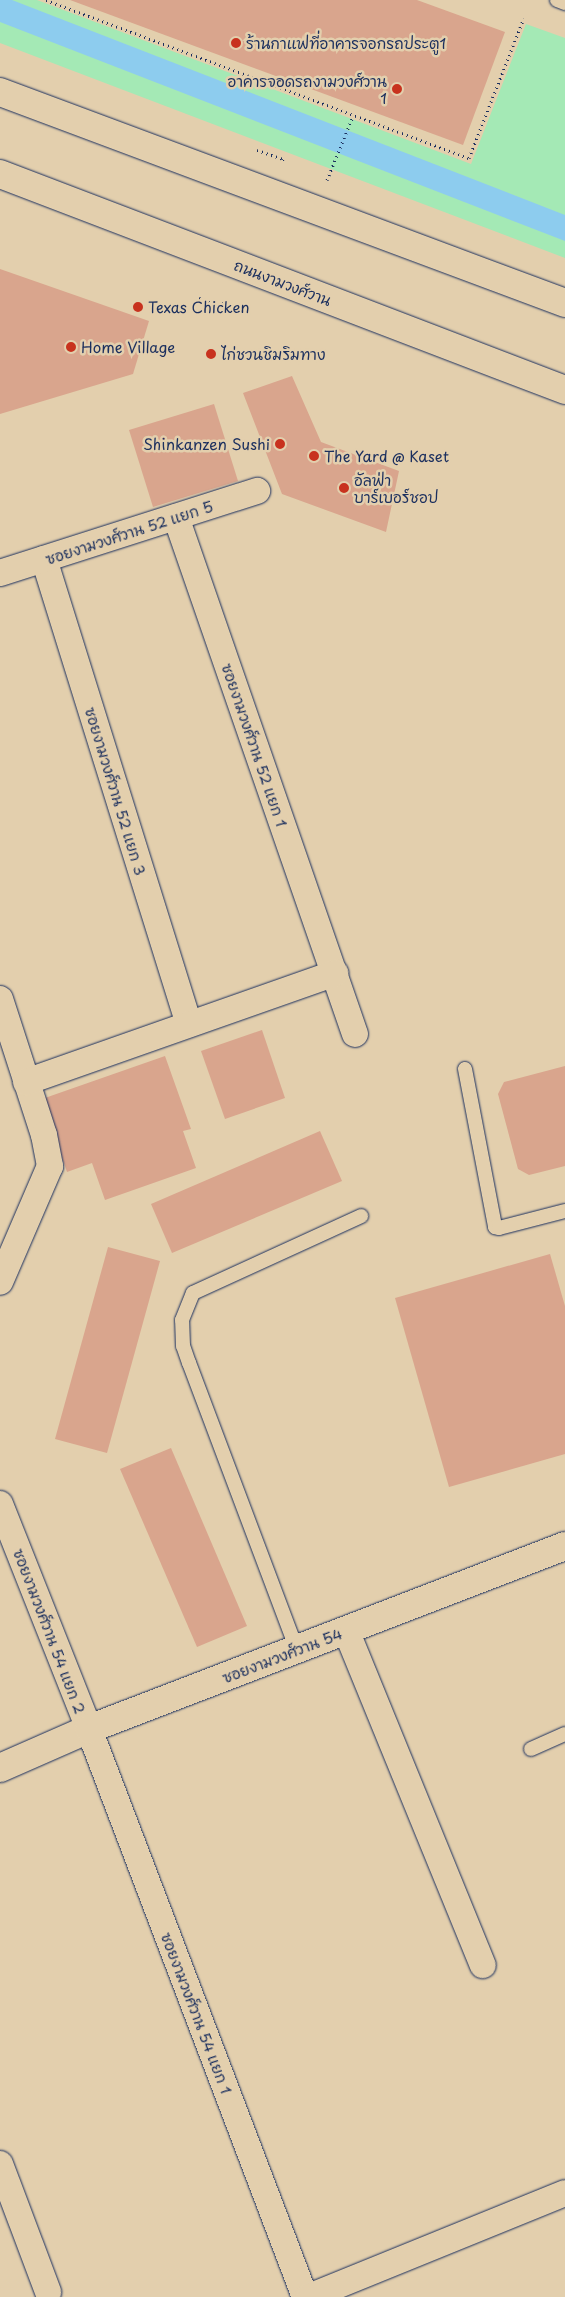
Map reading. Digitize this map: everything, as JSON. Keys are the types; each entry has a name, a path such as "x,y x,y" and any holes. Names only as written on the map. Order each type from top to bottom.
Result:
{"main road":[{"path":"0,92 565,303"},
{"name":"ถนนงามวงศ์วาน","path":"0,174 565,390"},
{"name":"ซอยงามวงศ์วาน 54","path":"0,1768 89,1729 565,1546"}],"street":[{"name":"ซอยงามวงศ์วาน 52 แยก 5","path":"0,573 257,491"},
{"name":"ซอยงามวงศ์วาน 52 แยก 1","path":"176,517 355,1034"},
{"name":"ซอยงามวงศ์วาน 52 แยก 3","path":"44,559 189,1024"},
{"path":"26,1082 334,973"},
{"path":"0,998 44,1135 50,1166 0,1282"},
{"name":"ซอยงามวงศ์วาน 54 แยก 2","path":"0,1504 89,1729"},
{"path":"346,1630 483,1966"},
{"name":"ซอยงามวงศ์วาน 54 แยก 1","path":"89,1729 305,2297"},
{"path":"0,2164 48,2292"},
{"path":"309,2297 565,2193"}],"lane":[{"path":"557,0 565,3"},
{"path":"466,1070 493,1224 499,1228 565,1210"},
{"path":"297,1650 183,1346 182,1320 193,1293 361,1216"},
{"path":"531,1749 565,1734"}],"path":[{"path":"46,0 469,158 524,18"},
{"path":"327,180 353,116"},
{"path":"258,150 283,159 281,163"},
{"path":"199,298 222,308 224,301"}],"green space":[{"path":"0,0 37,0 471,164 526,24 565,38 565,258 0,43"}],"water":[{"path":"0,0 12,0 565,215 565,241 0,22"}],"building":[{"name":"อาคารจอดรถงามวงศ์วาน 1","path":"70,0 417,0 505,32 463,145"},
{"name":"Home Village","path":"0,269 149,321 133,374 0,414"},
{"name":"The Yard @ Kaset","path":"292,376 321,442 399,471 386,532 282,494 243,393"},
{"path":"214,404 238,481 153,507 129,430"},
{"path":"262,1030 285,1098 225,1119 201,1051"},
{"path":"165,1056 191,1129 183,1131 196,1168 105,1200 92,1163 67,1172 42,1099"},
{"path":"565,1066 565,1166 529,1175 518,1169 498,1094 504,1082"},
{"path":"320,1131 342,1181 172,1253 151,1204"},
{"path":"108,1247 160,1261 107,1453 55,1439"},
{"path":"550,1254 565,1306 565,1454 449,1487 395,1298"},
{"path":"171,1448 247,1626 197,1647 120,1469"}],"place":[{"name":"ร้านกาแฟที่อาคารจอกรถประตู1","path":"236,43"},
{"name":"อาคารจอดรถงามวงศ์วาน 1","path":"397,89"},
{"name":"Texas Chicken","path":"138,307"},
{"name":"Home Village","path":"71,347"},
{"name":"ไก่ชวนชิมริมทาง","path":"211,354"},
{"name":"Shinkanzen Sushi","path":"280,444"},
{"name":"The Yard @ Kaset","path":"314,456"},
{"name":"อัลฟ่า บาร์เบอร์ชอป","path":"344,488"}]}
